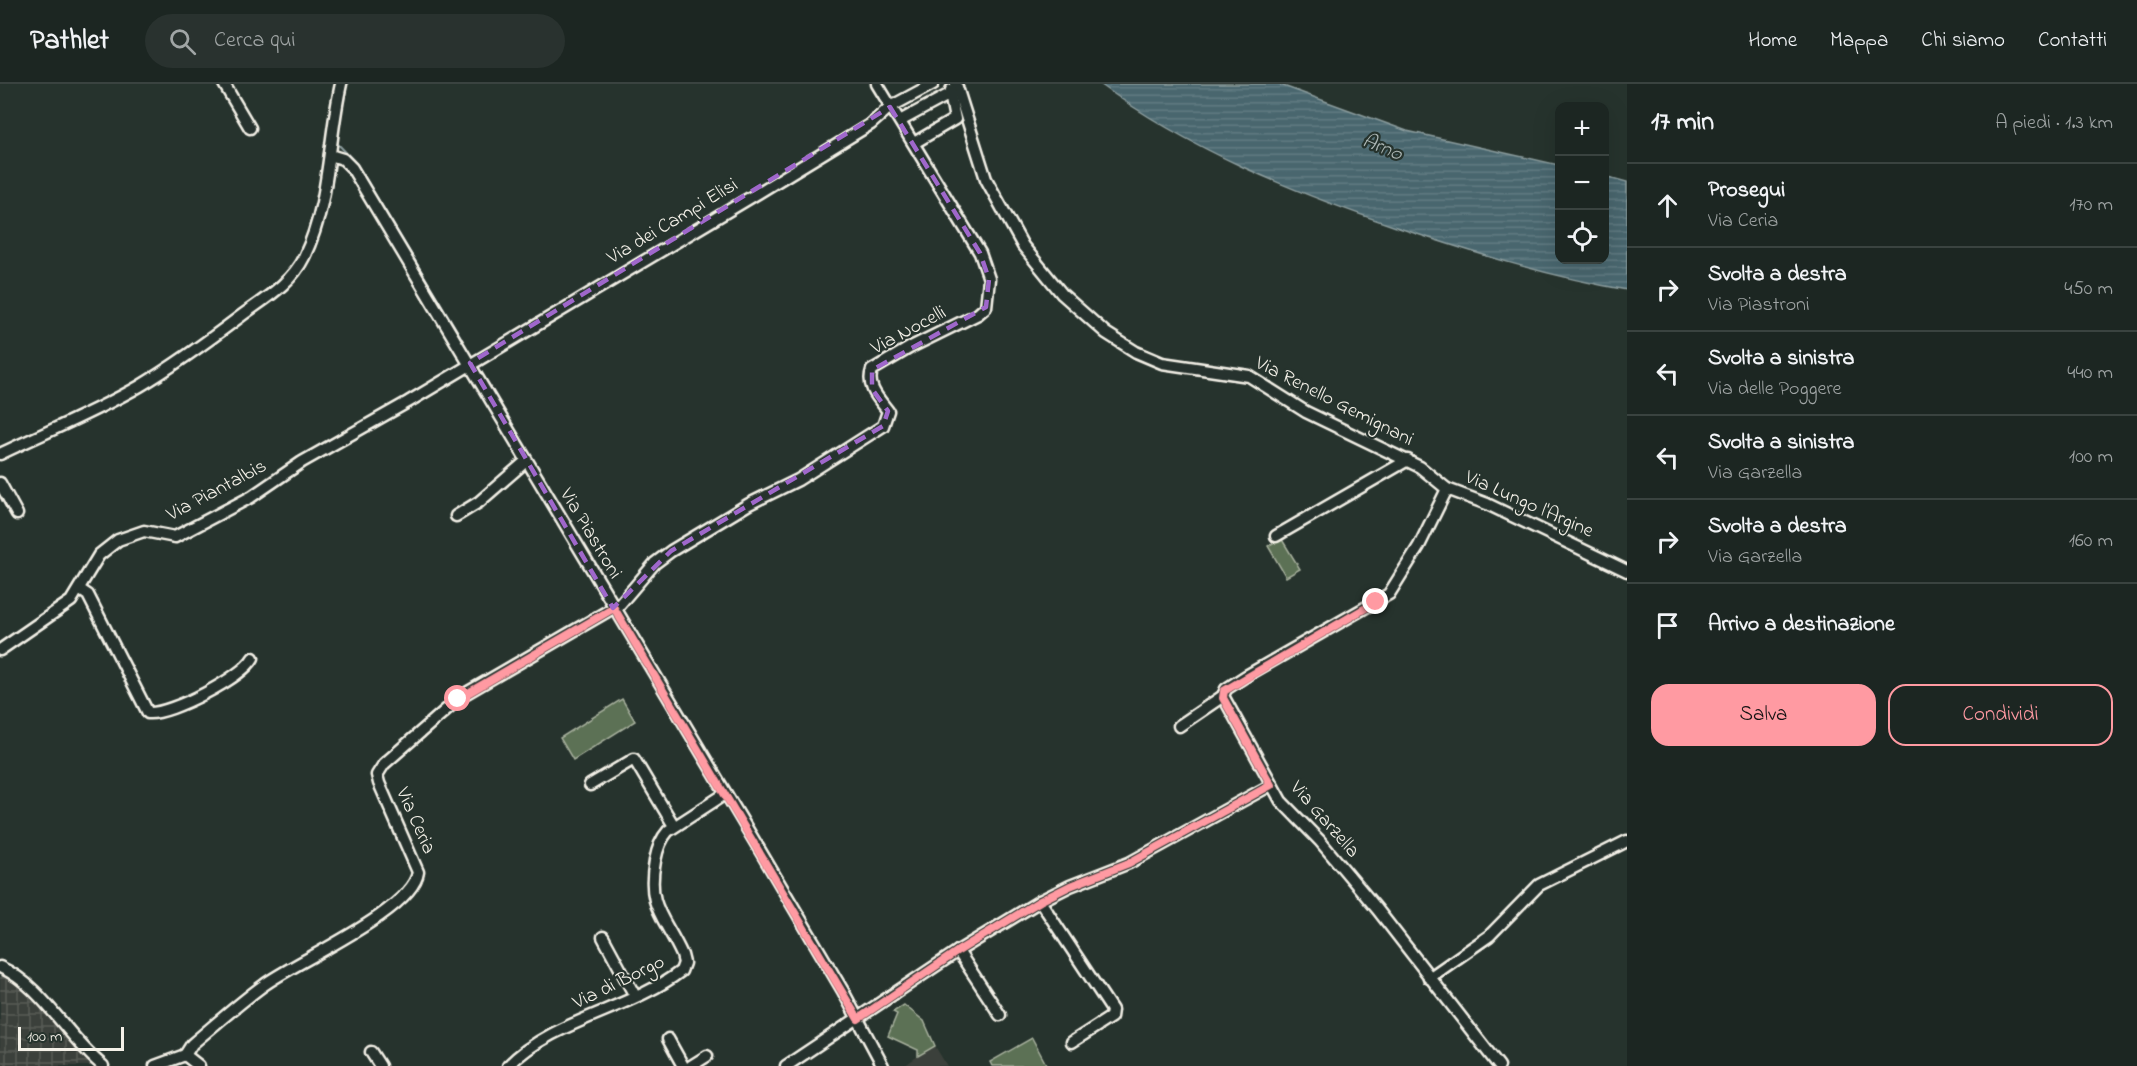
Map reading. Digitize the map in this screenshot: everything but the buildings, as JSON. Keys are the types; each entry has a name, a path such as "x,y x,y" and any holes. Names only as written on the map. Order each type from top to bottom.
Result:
{"street":[{"path":"224,84 250,128"},
{"path":"0,454 139,386 191,353 288,280 302,261 313,237 322,200 330,155 332,127 341,84"},
{"name":"Via Nocelli","path":"614,608 627,597 656,563 671,551 748,504 798,480 883,426 888,411 872,389 870,381 872,370 911,347 978,314 986,307 989,279 984,261 877,84"},
{"path":"890,107 933,84"},
{"path":"900,121 953,87 955,119 914,143"},
{"name":"Via Renello Gemignani","path":"953,87 995,198 1035,261 1083,315 1136,352 1172,365 1250,376 1306,412 1408,460 1447,489"},
{"name":"Via dei Campi Elisi","path":"470,363 871,124 890,107"},
{"name":"Via Piastroni","path":"330,155 343,159 352,168 470,363 525,462 725,794 858,1019 883,1066"},
{"name":"Via Piantalbis","path":"0,650 65,607 80,589 99,555 118,540 144,531 171,537 179,534 251,497 302,462 470,363"},
{"path":"1276,536 1408,460"},
{"path":"456,516 479,502 525,462"},
{"path":"0,483 17,514"},
{"path":"1179,726 1223,696 1226,689 1246,676 1389,594 1419,546 1447,489"},
{"name":"Via Lungo l'Argine","path":"1447,489 1487,504 1627,572"},
{"path":"80,589 88,595 148,713 171,709 203,693 242,672 253,658"},
{"name":"Via Ceria","path":"185,1055 192,1044 264,985 292,966 364,927 413,887 418,872 377,775 384,764 463,695 614,608"},
{"name":"Via Garzella","path":"1223,696 1281,801 1320,841 1377,909 1500,1066"},
{"path":"590,785 634,759 674,826"},
{"path":"786,1066 958,951 1040,901 1070,886 1129,863 1271,785"},
{"name":"Via di Borgo","path":"508,1066 518,1055 543,1040 676,975 683,967 682,955 655,905 651,888 659,845 674,826 725,794"},
{"path":"1429,978 1489,936 1539,885 1627,841"},
{"path":"1040,901 1112,1010 1111,1017 1072,1042"},
{"path":"603,937 635,996"},
{"path":"958,951 1000,1015"},
{"path":"0,967 17,975 31,986 76,1041 103,1066"},
{"path":"668,1040 683,1066"},
{"path":"371,1052 380,1066"},
{"path":"155,1066 185,1055 199,1066"},
{"path":"691,1066 707,1056"}],"highlighted area":[{"path":"890,107 980,253 989,279 986,307 872,370 872,389 888,411 883,426 671,551 613,608 470,363"}],"shaded area":[{"path":"0,974 11,979 41,1005 100,1066 0,1066"},
{"path":"935,1046 947,1066 904,1066 918,1056"}],"green space":[{"path":"1281,538 1300,569 1286,577 1268,546"},
{"path":"622,699 635,721 573,760 560,738"},
{"path":"904,1005 924,1021 935,1046 918,1056 918,1050 888,1036 897,1014 893,1012"},
{"path":"1032,1038 1047,1066 992,1066 990,1062"}],"water":[{"name":"Arno","path":"1100,84 1278,84 1407,131 1555,164 1555,264 1609,264 1609,177 1627,182 1627,290 1540,271 1483,255 1320,200 1206,149 1134,108"}],"waterway":[{"path":"337,143 357,164 461,337"}],"route":[{"path":"458,699 498,673 614,608 858,1019 958,951 1040,901 1070,886 1129,863 1271,785 1223,698 1224,691 1246,676 1376,602"}]}
